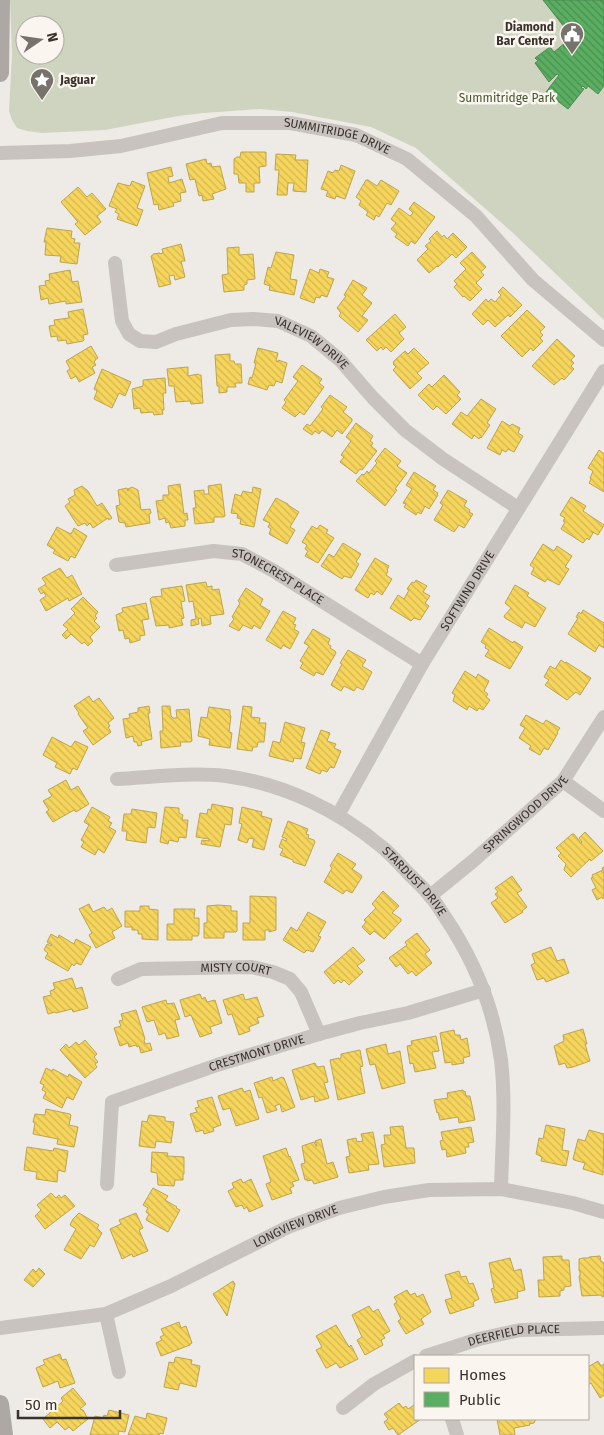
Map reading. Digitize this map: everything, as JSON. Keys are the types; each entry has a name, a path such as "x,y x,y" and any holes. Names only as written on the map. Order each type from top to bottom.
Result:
{"main road":[{"path":"0,73 1,0"},
{"path":"0,1404 4,1435"}],"street":[{"name":"SUMMITRIDGE DRIVE","path":"0,153 70,151 121,146 222,123 290,123 356,135 407,159 476,216 533,280 604,340"},
{"name":"VALEVIEW DRIVE","path":"115,263 122,321 129,334 140,341 156,342 183,332 231,320 278,321 311,336 340,360 373,398 405,430 443,460 518,508"},
{"name":"SOFTWIND DRIVE","path":"338,815 422,664 604,371"},
{"name":"STONECREST PLACE","path":"116,565 214,551 242,554 274,571 422,664"},
{"name":"SPRINGWOOD DRIVE","path":"430,896 563,781 604,716"},
{"name":"STARDUST DRIVE","path":"117,779 193,775 226,776 260,782 296,794 338,815 383,848 430,896 456,934 484,990 501,1059 504,1096 501,1189"},
{"path":"563,781 604,811"},
{"name":"MISTY COURT","path":"118,979 141,969 252,967 273,972 290,979 301,992 319,1034"},
{"name":"CRESTMONT DRIVE","path":"107,1184 112,1102 319,1034 360,1022 408,1013 484,990"},
{"name":"LONGVIEW DRIVE","path":"0,1328 106,1314 171,1286 288,1227 339,1208 384,1197 429,1190 501,1189 573,1203 604,1212"},
{"path":"106,1314 120,1372"},
{"name":"DEERFIELD PLACE","path":"429,1355 479,1339 520,1330 604,1328"},
{"path":"343,1408 374,1384 414,1362"},
{"path":"452,1420 457,1435"}],"green space":[{"name":"Summitridge Park","path":"10,0 604,0 604,320 513,233 416,148 371,127 292,112 261,109 178,116 105,130 42,133 17,128 9,111 12,54"}],"building: Homes":[{"path":"241,152 266,152 266,166 259,167 260,183 254,183 254,192 246,192 246,183 239,183 238,174 234,174 234,159 240,157"},
{"path":"276,154 296,155 295,160 308,160 306,192 293,191 294,183 288,183 287,195 277,195 279,170 275,170"},
{"path":"206,159 207,164 211,163 212,167 220,166 226,189 212,194 214,199 203,201 202,195 199,196 195,179 190,180 186,164"},
{"path":"341,165 355,171 345,199 336,196 335,199 326,196 328,191 321,189 328,171 333,173 335,170 339,171"},
{"path":"171,167 173,176 168,177 169,183 182,179 186,192 180,193 181,201 173,203 174,206 159,210 158,204 154,205 147,173"},
{"path":"366,180 377,186 381,180 399,191 391,205 387,203 379,217 376,215 374,220 366,215 368,212 359,205 361,201 356,197"},
{"path":"132,181 145,186 137,208 143,210 137,226 117,219 119,214 115,212 117,209 109,206 118,183 130,186"},
{"path":"78,187 87,197 92,193 106,209 97,216 101,222 85,235 75,224 78,222 61,202"},
{"path":"414,202 435,217 415,244 411,241 408,246 395,237 397,234 391,229 396,223 391,219 399,208 410,216 413,213 409,209"},
{"path":"47,228 72,231 71,238 75,239 74,243 80,243 77,264 60,262 61,256 45,255 46,242 44,242"},
{"path":"437,231 442,237 444,235 447,239 453,233 467,247 456,258 452,254 429,273 417,260 428,249 425,246 431,241 429,239"},
{"path":"181,244 185,261 181,261 185,277 175,280 174,275 169,276 171,284 159,287 151,256 163,253 162,249"},
{"path":"239,247 239,255 253,254 255,279 247,280 244,290 224,292 222,275 228,274 227,248"},
{"path":"276,252 294,255 290,279 297,280 294,295 269,290 270,286 264,284 268,267 271,268"},
{"path":"472,252 486,267 481,272 484,275 476,283 482,289 470,301 463,297 454,287 457,284 454,281 466,269 460,263"},
{"path":"310,269 319,273 320,269 329,272 327,277 334,279 327,297 321,295 320,298 316,297 314,303 300,298"},
{"path":"70,270 72,282 78,281 82,302 66,304 66,301 49,304 48,298 41,300 39,286 46,285 45,281 50,280 49,274"},
{"path":"353,280 367,288 362,295 372,303 362,316 368,320 358,332 339,316 341,313 337,308 346,296 344,295"},
{"path":"503,287 522,305 510,317 508,315 495,327 488,320 483,325 472,314 486,299 488,302 491,299 495,302 501,295 498,292"},
{"path":"83,309 88,334 83,335 83,341 67,344 66,340 58,341 57,336 51,337 49,326 55,325 54,320 69,318 68,312"},
{"path":"527,310 545,327 540,332 543,335 540,338 543,341 533,351 531,348 522,357 501,336"},
{"path":"395,314 406,327 399,333 404,339 391,352 386,347 383,350 381,347 377,351 366,340"},
{"path":"557,339 575,356 571,360 574,363 571,366 574,369 564,380 562,378 554,385 532,366"},
{"path":"91,346 98,358 94,362 96,365 92,367 95,373 79,382 76,376 71,379 67,371 70,369 66,361"},
{"path":"258,348 278,353 276,361 287,363 282,383 276,381 274,386 269,385 267,390 248,384 250,377 252,378"},
{"path":"414,348 429,363 417,373 422,378 410,389 393,370 396,367 393,362 405,351 408,354"},
{"path":"230,354 230,361 234,361 235,364 241,364 242,383 235,383 236,387 227,387 227,392 219,393 215,355"},
{"path":"302,365 322,379 319,383 324,387 304,415 300,412 295,417 282,408 286,402 284,400 298,381 293,377"},
{"path":"188,367 188,376 201,375 203,403 191,404 190,401 176,402 174,386 169,386 167,369"},
{"path":"102,369 131,382 125,396 119,393 112,408 94,399 97,391 94,389"},
{"path":"444,375 460,392 457,395 461,399 446,414 437,406 433,410 418,395 429,384 432,387"},
{"path":"165,378 166,393 163,393 163,414 154,415 153,412 141,413 140,408 134,409 132,389 143,386 143,380"},
{"path":"330,395 347,407 343,412 352,421 342,434 337,430 332,437 322,430 319,434 315,431 312,435 303,429 307,424 310,426 323,409 321,407"},
{"path":"481,399 496,409 487,423 490,425 481,438 479,439 474,435 472,439 452,424 461,412 467,416"},
{"path":"502,421 510,426 512,424 520,428 518,433 523,436 514,452 508,449 506,452 502,450 500,455 487,448"},
{"path":"356,423 373,436 370,441 373,443 371,446 377,451 362,470 360,469 356,474 340,462 344,457 341,455 351,441 346,437"},
{"path":"385,448 401,461 397,466 407,473 385,506 356,481 362,474 364,475 367,471 369,473"},
{"path":"599,450 604,454 604,492 589,483 593,471 588,468"},
{"path":"414,472 436,486 433,490 438,493 429,509 425,506 421,514 418,512 416,515 404,507 406,504 403,503 412,489 406,485"},
{"path":"180,484 184,514 187,513 188,520 185,520 185,526 171,528 169,522 166,523 165,518 159,520 156,501 163,500 163,495 169,495 168,486"},
{"path":"221,484 225,516 214,517 214,522 195,524 193,508 196,508 194,491 204,490 204,494 209,494 208,486"},
{"path":"82,486 88,491 97,506 102,503 112,518 109,520 108,518 93,528 90,523 87,526 85,523 78,526 65,506 70,502 68,499 75,495 74,490"},
{"path":"132,487 138,490 141,510 150,509 150,523 126,527 125,523 119,522 116,506 120,505 118,490 127,488 128,491"},
{"path":"253,487 261,489 254,527 240,524 241,519 237,518 238,514 231,513 235,494 241,496 243,491 252,493"},
{"path":"448,490 467,501 464,506 473,514 464,528 459,525 454,532 434,520 443,505 440,503"},
{"path":"571,497 586,506 583,511 604,525 598,535 591,531 593,533 589,540 587,538 583,543 561,529 565,518 560,515"},
{"path":"276,498 299,512 290,527 295,530 287,544 269,534 271,529 268,527 270,523 263,520"},
{"path":"320,525 328,530 326,533 334,538 318,563 305,556 308,551 305,549 307,545 302,542 312,526 317,529"},
{"path":"57,527 71,534 74,528 87,536 75,558 71,556 68,561 53,553 55,550 47,545"},
{"path":"343,543 361,554 356,562 359,564 351,578 344,576 342,579 321,566 329,554 334,557"},
{"path":"543,544 554,551 557,546 572,556 565,567 569,569 559,585 547,579 545,582 531,574 534,568 530,565"},
{"path":"375,558 389,566 386,575 392,579 382,595 377,591 374,595 371,593 368,598 355,590"},
{"path":"60,568 67,578 72,575 82,594 69,601 68,598 46,611 40,600 46,596 44,592 41,594 38,589 46,584 42,578"},
{"path":"416,580 427,586 423,592 430,596 425,603 429,606 420,620 414,618 411,621 390,608 398,595 404,599 409,590 407,589"},
{"path":"206,582 207,587 212,586 212,590 219,589 224,614 210,616 211,624 202,626 201,618 198,619 199,624 191,626 191,620 196,619 193,601 189,602 186,585"},
{"path":"515,585 529,593 527,596 546,608 535,627 525,622 522,628 504,616 511,608 505,603"},
{"path":"182,586 185,601 181,602 184,618 181,619 183,625 169,628 169,625 156,626 150,599 162,596 161,589"},
{"path":"246,588 263,599 260,605 270,611 260,629 254,625 252,629 243,625 239,631 229,626 240,603 238,601"},
{"path":"83,597 98,612 95,616 97,618 94,621 100,627 90,637 93,641 88,646 84,642 82,644 71,634 66,639 62,635 68,629 63,625 75,613 71,609"},
{"path":"146,603 149,619 142,620 145,635 140,636 140,640 130,643 129,638 125,639 123,630 119,631 116,615 123,612 122,608"},
{"path":"583,610 604,623 604,648 599,645 595,652 568,634 578,618 576,617 579,612 581,614"},
{"path":"283,611 296,618 293,624 296,625 294,629 299,632 290,649 283,645 281,649 266,640"},
{"path":"489,628 523,647 510,669 485,656 489,650 481,642"},
{"path":"313,629 330,639 328,644 336,653 323,675 316,672 314,676 300,668 303,663 300,661 309,646 304,643"},
{"path":"348,650 366,660 362,666 372,672 363,690 357,687 354,691 344,686 341,691 331,685 342,664 340,663"},
{"path":"561,660 591,678 580,695 576,692 567,700 545,685 549,680 544,677 550,666 555,669"},
{"path":"465,671 476,678 478,674 489,681 484,691 488,694 486,697 490,700 483,710 479,708 477,711 469,706 467,710 453,701 455,695 452,693"},
{"path":"89,696 93,702 99,698 114,718 108,723 111,732 93,745 83,731 88,728 74,706"},
{"path":"149,706 150,713 148,713 152,739 141,742 142,745 138,746 137,742 134,742 133,736 126,738 123,719 130,718 129,714 138,712 138,708"},
{"path":"162,706 170,706 173,718 177,718 176,710 189,709 192,741 180,742 181,746 161,748 160,731 163,731"},
{"path":"243,706 252,707 251,717 260,718 259,723 266,723 264,742 258,742 257,747 253,747 252,751 237,749"},
{"path":"209,707 230,710 229,732 232,733 230,748 209,745 210,739 198,736 201,717 207,718"},
{"path":"526,715 543,724 546,720 560,728 548,750 544,748 540,755 529,749 531,746 519,738 525,728 520,725"},
{"path":"285,722 305,728 301,742 305,743 301,759 294,758 293,762 269,756 273,741 280,743"},
{"path":"321,730 330,733 327,741 336,744 334,748 341,751 334,768 330,767 327,772 322,770 320,774 306,768"},
{"path":"52,737 71,747 75,741 88,747 77,770 73,768 70,774 55,767 57,763 43,755"},
{"path":"66,780 71,790 78,786 89,804 53,822 46,812 49,810 43,801 52,796 48,790"},
{"path":"212,804 233,808 231,825 225,824 220,847 201,844 202,840 209,841 209,839 196,837 200,813 207,814 208,809 211,810"},
{"path":"92,807 110,817 108,821 112,823 109,827 116,831 104,853 98,849 95,855 81,847 84,842 81,840 89,825 84,822"},
{"path":"165,807 179,808 179,813 183,815 182,820 188,820 186,838 179,837 178,842 169,840 168,844 160,842"},
{"path":"242,807 262,812 261,816 272,819 264,850 252,847 254,839 249,838 247,843 238,840 242,824 239,823"},
{"path":"132,809 157,813 155,828 148,827 146,843 126,840 127,831 122,831 124,814 131,814"},
{"path":"288,821 308,829 306,834 309,835 308,838 315,842 305,866 280,855 283,849 279,847 282,839 286,841 287,839 282,837"},
{"path":"585,832 603,851 591,861 590,859 571,877 564,870 566,864 558,856 561,853 556,848 572,834 581,843 579,838"},
{"path":"338,853 356,864 352,869 362,877 352,893 346,890 343,894 324,882 332,868 330,866"},
{"path":"604,867 604,898 602,897 597,900 592,890 596,888 591,878 593,877 592,875 603,870 602,868"},
{"path":"512,876 522,890 517,893 527,907 523,912 505,923 491,903 498,898 495,894 498,892 495,888"},
{"path":"383,891 399,906 392,913 401,919 384,939 374,931 370,935 362,927 366,922 364,920 376,908 372,904"},
{"path":"250,896 276,897 276,930 269,932 269,930 265,930 265,940 243,940 243,923 250,923"},
{"path":"89,904 93,912 104,907 107,911 112,908 122,926 112,932 115,938 96,948 89,935 92,933 79,909"},
{"path":"140,906 149,906 149,909 158,910 158,940 142,939 142,934 138,934 138,930 132,930 132,927 125,927 125,911 140,911"},
{"path":"207,906 231,906 231,911 237,911 237,931 224,932 224,938 204,938 204,923 207,923"},
{"path":"174,909 195,909 194,918 199,918 198,936 192,936 192,940 167,940 167,924 174,924"},
{"path":"308,912 326,922 318,936 321,937 313,952 307,950 304,953 283,940 291,927 297,931"},
{"path":"417,933 430,950 425,954 432,963 416,976 412,971 408,974 400,964 396,967 389,958 407,945 405,942"},
{"path":"51,934 58,938 59,935 74,944 76,939 91,947 81,965 76,963 74,966 72,964 68,971 45,958 48,953 44,950 47,944 52,945 47,942"},
{"path":"353,947 365,960 357,966 363,972 349,985 344,980 341,983 338,980 334,984 324,972"},
{"path":"551,947 557,961 564,959 569,973 546,982 544,978 537,980 531,965 535,963 532,954"},
{"path":"72,978 76,989 82,987 88,1008 73,1012 72,1009 48,1014 43,997 51,995 50,991 55,989 53,983"},
{"path":"200,994 202,999 205,997 207,1002 215,1000 222,1023 210,1027 212,1033 200,1037 191,1015 185,1017 180,1000"},
{"path":"243,994 245,1000 257,997 264,1016 257,1018 259,1023 249,1027 250,1031 239,1035 232,1014 228,1015 223,1000"},
{"path":"166,1000 167,1004 174,1003 180,1019 175,1020 179,1036 167,1039 165,1033 159,1035 154,1020 147,1022 142,1007"},
{"path":"136,1010 145,1044 150,1043 152,1050 141,1053 139,1046 137,1047 136,1045 129,1047 128,1043 120,1046 114,1028 121,1026 119,1021 123,1020 121,1014"},
{"path":"583,1029 590,1061 567,1068 565,1063 559,1065 554,1046 564,1041 563,1035"},
{"path":"454,1030 455,1035 460,1035 461,1040 467,1038 470,1056 463,1058 464,1063 452,1065 452,1062 445,1063 440,1033"},
{"path":"436,1036 439,1051 432,1052 436,1068 415,1072 413,1063 410,1064 407,1046 412,1045 411,1041"},
{"path":"85,1040 97,1054 94,1057 98,1062 95,1064 97,1067 85,1078 60,1050 66,1044 69,1048 76,1042 79,1045"},
{"path":"386,1044 388,1054 400,1051 405,1083 382,1089 375,1064 370,1065 366,1049"},
{"path":"360,1050 363,1066 360,1067 365,1093 338,1100 330,1060 341,1058 341,1054"},
{"path":"315,1063 317,1067 324,1066 328,1082 324,1083 329,1098 315,1102 314,1096 301,1100 292,1070"},
{"path":"46,1068 52,1071 53,1069 68,1077 69,1074 82,1082 73,1100 67,1097 62,1108 43,1098 46,1092 42,1090 44,1085 40,1083"},
{"path":"272,1077 273,1081 284,1078 295,1107 282,1112 280,1104 275,1106 277,1110 267,1113 262,1097 259,1098 254,1083"},
{"path":"242,1088 244,1092 250,1090 259,1119 236,1126 230,1108 223,1110 218,1096"},
{"path":"463,1090 466,1096 470,1096 475,1120 459,1123 458,1117 440,1120 434,1100 448,1098 447,1093"},
{"path":"212,1097 221,1125 213,1128 214,1131 204,1134 203,1130 196,1132 190,1114 197,1112 195,1108 199,1107 197,1101"},
{"path":"46,1109 71,1115 69,1125 78,1127 74,1147 57,1144 58,1139 33,1134 35,1114 45,1115"},
{"path":"149,1115 165,1117 165,1121 174,1122 171,1143 156,1141 155,1148 139,1146 142,1121 147,1122"},
{"path":"546,1125 565,1129 562,1150 569,1151 566,1166 541,1161 542,1157 536,1154 539,1138 543,1139"},
{"path":"403,1126 406,1148 414,1148 415,1163 384,1167 381,1145 385,1144 384,1135 391,1135 390,1127"},
{"path":"471,1127 474,1142 468,1143 469,1147 465,1147 466,1153 447,1157 446,1149 442,1150 440,1141 443,1140 441,1132"},
{"path":"589,1130 604,1134 603,1175 583,1169 585,1163 573,1159 578,1139 585,1141"},
{"path":"373,1132 379,1164 368,1165 369,1170 349,1173 346,1157 350,1156 347,1140 356,1138 357,1142 363,1141 361,1134"},
{"path":"321,1139 327,1164 333,1162 338,1177 314,1184 312,1180 305,1180 301,1164 305,1163 302,1146 314,1142 317,1146 315,1141"},
{"path":"27,1147 53,1151 54,1148 68,1151 65,1172 58,1170 57,1182 36,1179 37,1172 24,1170"},
{"path":"286,1148 299,1180 292,1182 294,1186 290,1188 292,1193 272,1200 266,1184 271,1182 263,1156"},
{"path":"152,1152 168,1153 167,1156 184,1157 183,1180 175,1180 174,1186 158,1185 157,1173 151,1172"},
{"path":"241,1179 243,1183 251,1179 263,1206 249,1212 247,1207 244,1209 242,1205 236,1207 228,1191 234,1188 232,1183"},
{"path":"153,1188 168,1196 165,1200 180,1210 168,1232 146,1220 149,1214 146,1212 148,1208 143,1205"},
{"path":"51,1193 56,1198 59,1195 61,1198 65,1195 75,1206 45,1229 35,1216 41,1210 37,1205"},
{"path":"79,1213 99,1225 97,1228 102,1233 94,1247 90,1245 81,1259 64,1250 76,1229 70,1225"},
{"path":"136,1213 143,1228 139,1230 148,1251 133,1257 132,1254 122,1259 110,1229 121,1224 119,1220"},
{"path":"562,1256 562,1260 569,1260 571,1286 564,1287 564,1290 560,1291 560,1296 539,1297 538,1280 544,1280 543,1257"},
{"path":"600,1256 601,1262 604,1264 604,1296 582,1296 579,1259"},
{"path":"510,1258 514,1271 521,1269 525,1290 517,1292 518,1298 495,1303 491,1289 494,1288 489,1263"},
{"path":"39,1268 45,1274 33,1287 24,1280 33,1269 36,1272"},
{"path":"459,1271 461,1277 466,1276 469,1284 473,1283 479,1299 473,1302 474,1306 450,1314 445,1300 452,1298 445,1275"},
{"path":"233,1281 235,1284 227,1316 213,1294"},
{"path":"407,1290 410,1295 415,1293 417,1297 423,1294 431,1312 421,1319 424,1324 406,1334 398,1321 401,1319 394,1304 397,1302 394,1297"},
{"path":"369,1306 373,1312 378,1309 390,1331 383,1335 385,1338 381,1340 383,1345 365,1355 357,1340 362,1337 352,1315"},
{"path":"179,1322 181,1328 186,1326 192,1343 161,1356 156,1343 162,1340 160,1337 164,1335 161,1329"},
{"path":"336,1325 349,1347 351,1345 358,1359 340,1368 336,1363 326,1368 316,1350 322,1347 316,1336"},
{"path":"60,1354 62,1360 66,1359 75,1383 60,1388 58,1381 43,1387 36,1368 45,1364 43,1360"},
{"path":"176,1357 192,1360 191,1364 200,1366 196,1387 180,1383 178,1390 164,1387 169,1362 174,1363"},
{"path":"598,1361 601,1366 604,1364 604,1395 600,1398 591,1383 589,1384 589,1366"},
{"path":"73,1388 86,1404 80,1409 83,1410 88,1419 73,1431 69,1427 65,1430 57,1422 50,1428 43,1419 63,1401 61,1398"},
{"path":"399,1403 403,1408 406,1406 408,1409 414,1405 414,1420 420,1420 398,1435 393,1428 389,1430 384,1422 388,1419 384,1414"},
{"path":"109,1410 129,1415 125,1432 119,1431 118,1435 90,1435 95,1416 103,1418 104,1415 107,1416"},
{"path":"147,1413 167,1418 163,1434 128,1435 135,1416 146,1419"},
{"path":"497,1420 536,1420 530,1425 514,1428 515,1435 500,1435"}],"building: Public":[{"name":"Diamond Bar Center","path":"543,0 604,0 604,86 598,94 588,86 586,89 583,86 581,88 584,89 568,109 546,92 559,75 557,74 549,82 535,63 538,61 535,58 550,47 554,52 571,38 568,33 576,27 572,22 565,28"}],"place":[{"name":"Diamond Bar Center","path":"572,55"},
{"name":"Jaguar","path":"42,101"}]}
